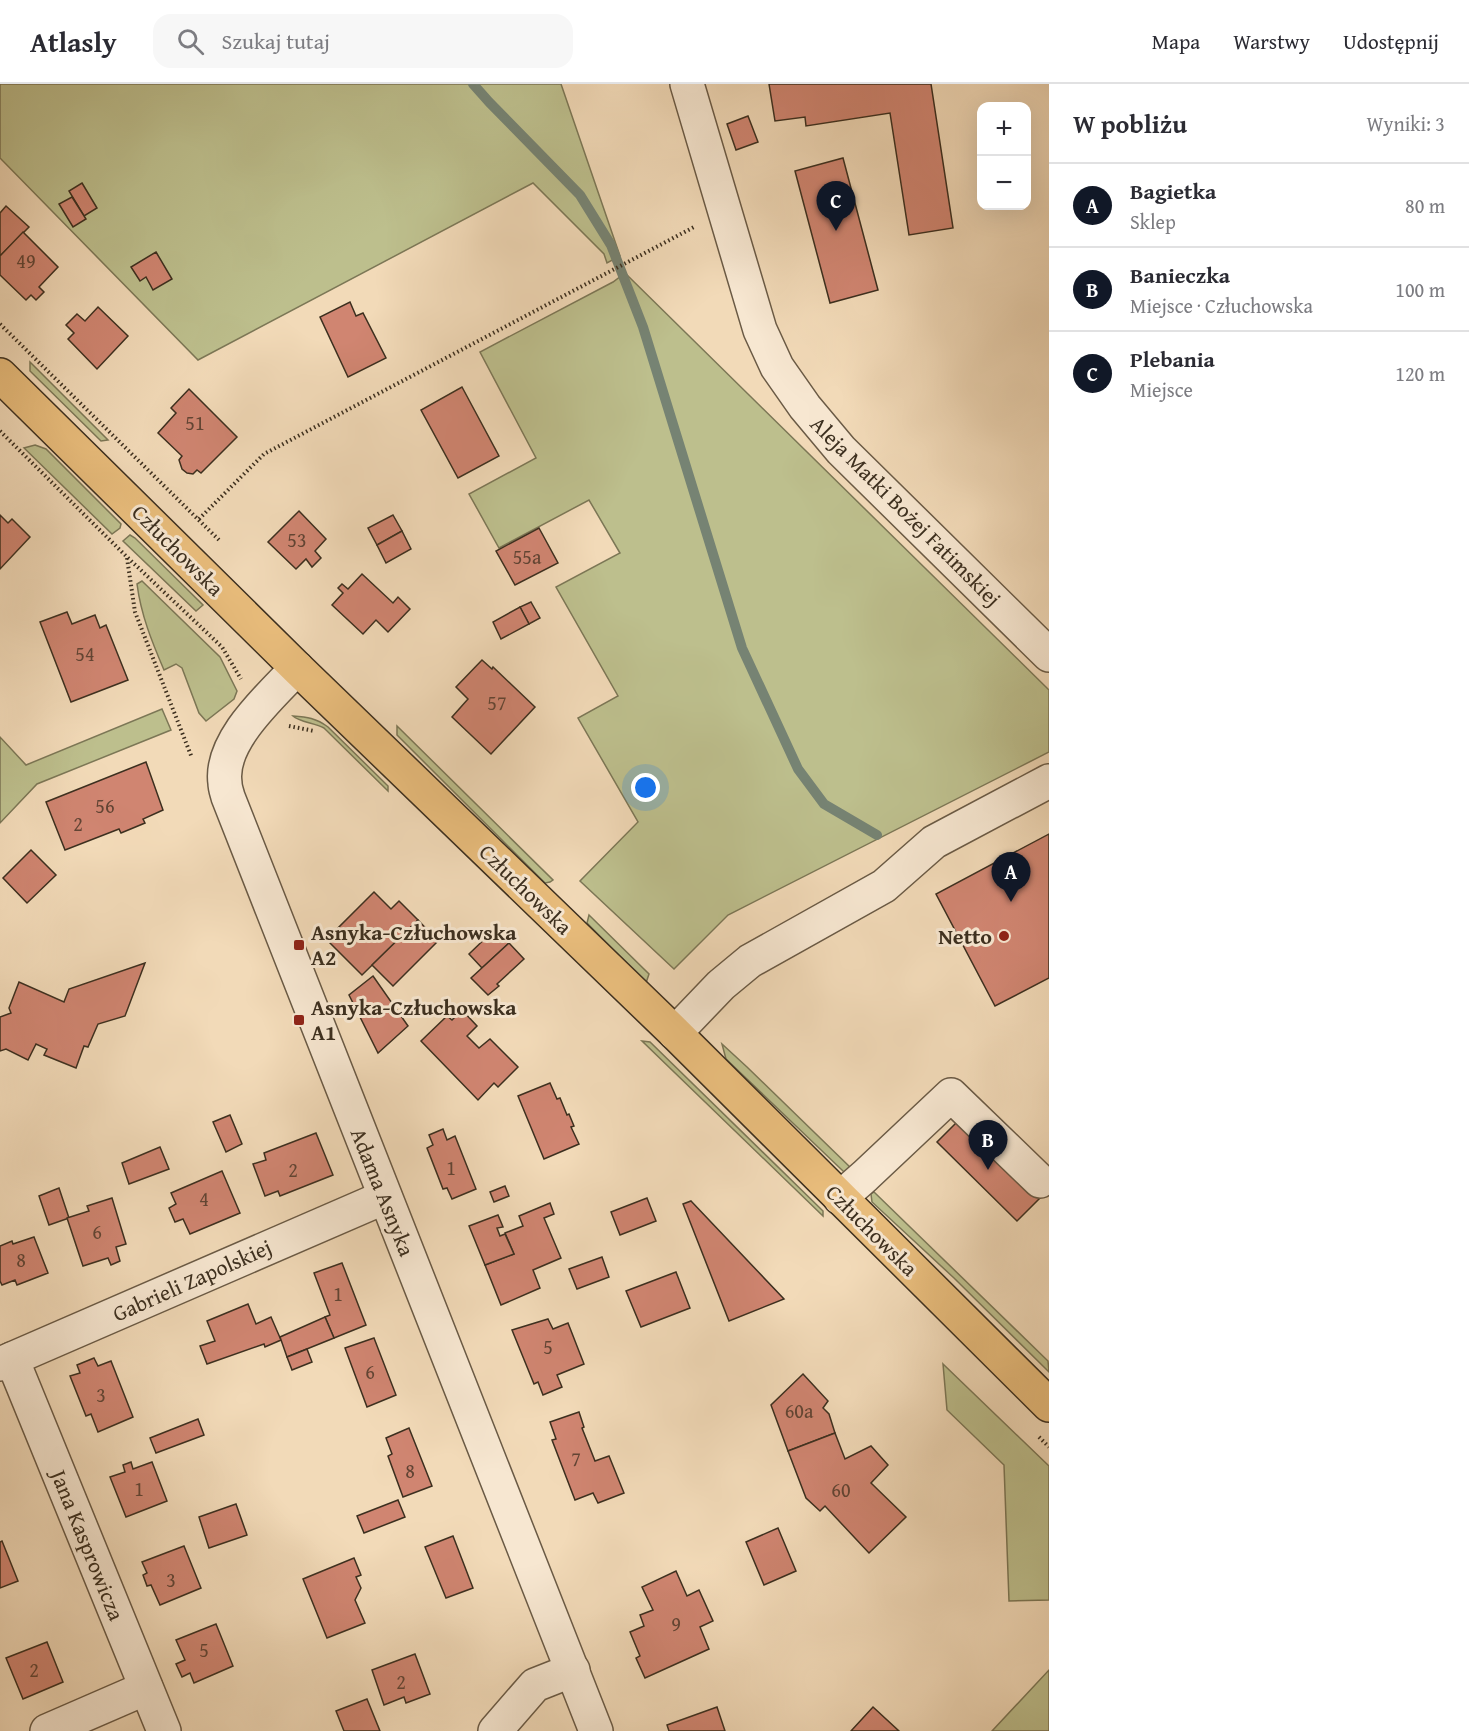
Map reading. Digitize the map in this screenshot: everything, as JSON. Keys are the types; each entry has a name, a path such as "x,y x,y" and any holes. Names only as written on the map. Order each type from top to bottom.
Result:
{"main road":[{"name":"Człuchowska","path":"0,375 297,668 675,1033 1049,1405"}],"street":[{"name":"Aleja Matki Bożej Fatimskiej","path":"687,84 760,330 777,367 804,407 841,450 1049,655"},
{"name":"Adama Asnyka","path":"297,668 252,717 234,743 228,755 225,783 237,819 596,1731"},
{"path":"675,1033 722,985 750,962 884,886 934,842 1049,781"},
{"path":"840,1198 951,1095 1040,1181"},
{"name":"Gabrieli Zapolskiej","path":"6,1361 385,1197"},
{"name":"Jana Kasprowicza","path":"6,1361 164,1731"},
{"path":"495,1731 535,1685 573,1670"},
{"path":"47,1731 146,1689"}],"path":[{"path":"199,519 264,454 712,218 725,216"},
{"path":"0,431 222,647 246,687"}],"green space":[{"path":"0,84 561,84 620,256 607,263 604,254 533,183 198,360 0,158"},
{"path":"625,273 1049,690 1049,752 728,915 674,969 580,881 638,822 578,718 618,696 556,587 620,553 589,500 499,548 469,494 536,458 480,352 613,282"},
{"path":"30,362 108,440 101,441 30,371"},
{"path":"35,445 46,449 121,524 120,528 112,534 24,448"},
{"path":"130,535 203,605 196,611 123,541"},
{"path":"142,581 220,657 237,691 234,699 206,721 199,713 182,668 176,664 164,670 141,607 137,584"},
{"path":"162,709 171,730 37,784 0,823 0,737 26,765"},
{"path":"293,716 311,718 328,727 388,786 388,791 324,728"},
{"path":"397,726 553,880 545,883 397,735"},
{"path":"589,915 649,974 646,983 587,923"},
{"path":"642,1041 650,1042 823,1211 823,1216"},
{"path":"722,1044 853,1170 846,1173 843,1171 726,1059"},
{"path":"874,1192 1048,1361 1049,1372 954,1278 872,1202 871,1194"},
{"path":"943,1364 1049,1466 1049,1600 1009,1601 1004,1465 947,1410"},
{"path":"1049,1670 1049,1731 992,1731"}],"building":[{"path":"769,84 931,84 953,228 909,235 890,113 806,126 805,117 775,121"},
{"path":"748,116 758,142 736,150 727,124"},
{"path":"843,158 878,290 830,303 795,171"},
{"path":"82,183 97,208 84,216 69,191"},
{"path":"72,197 86,219 73,227 59,204"},
{"path":"6,206 29,227 0,256 0,213"},
{"path":"23,232 58,267 39,287 44,292 36,300 31,295 26,300 0,275 0,256"},
{"path":"156,252 172,279 153,290 146,277 140,281 131,267"},
{"path":"350,302 356,316 363,313 386,358 348,377 320,317"},
{"path":"98,307 128,336 97,369 68,339 74,333 66,325 77,314 85,321"},
{"path":"462,387 499,456 458,478 421,410"},
{"path":"189,389 237,437 201,473 197,470 193,474 182,469 179,460 182,456 158,433 176,413 171,408"},
{"path":"299,511 326,539 315,551 321,558 312,567 306,559 296,569 268,542"},
{"path":"0,515 8,523 12,519 30,537 0,569"},
{"path":"393,515 402,531 377,545 368,528"},
{"path":"539,528 558,563 515,585 496,551"},
{"path":"402,531 411,549 386,563 377,545"},
{"path":"362,574 393,603 398,597 410,609 388,632 376,620 363,634 332,605 343,593 338,588 342,584 348,589"},
{"path":"531,602 540,618 529,624 520,607"},
{"path":"520,607 529,624 501,639 493,622"},
{"path":"67,612 72,624 95,615 100,628 106,625 128,680 71,702 40,622"},
{"path":"482,660 492,669 493,667 535,707 491,754 452,717 468,699 456,687"},
{"path":"146,762 163,810 143,819 145,823 121,833 119,829 65,850 46,802"},
{"name":"Netto","path":"1049,834 1049,978 995,1006 936,894"},
{"path":"31,850 56,875 27,903 3,878"},
{"path":"374,892 391,909 399,901 418,920 362,975 329,942 340,931 337,929"},
{"path":"418,920 438,941 393,986 372,965"},
{"path":"495,929 509,943 482,968 469,954"},
{"path":"509,943 524,959 488,995 471,978"},
{"path":"145,963 125,1016 98,1024 88,1047 84,1046 76,1068 44,1055 47,1049 36,1044 28,1060 6,1049 0,1051 0,1017 11,1013 9,1008 19,982 64,1002 69,989"},
{"path":"373,976 408,1026 378,1053 349,995"},
{"path":"462,1010 477,1026 467,1036 479,1048 490,1039 518,1067 498,1087 494,1083 478,1100 421,1041 447,1016 452,1020"},
{"path":"550,1083 557,1099 560,1098 567,1115 569,1114 574,1126 571,1127 579,1144 544,1159 518,1096"},
{"path":"230,1115 242,1144 226,1152 213,1122"},
{"path":"959,1120 1040,1198 1017,1221 937,1142"},
{"path":"443,1129 447,1140 455,1136 476,1189 452,1199 447,1188 443,1189 427,1148 433,1145 429,1135"},
{"path":"316,1133 333,1175 280,1196 278,1191 265,1196 253,1164 266,1160 264,1153"},
{"path":"160,1147 169,1169 129,1184 122,1163"},
{"path":"222,1171 240,1213 190,1234 183,1219 175,1222 169,1208 176,1204 171,1193"},
{"path":"505,1186 509,1196 494,1202 490,1192"},
{"path":"59,1188 69,1218 49,1225 39,1196"},
{"path":"112,1198 126,1244 116,1247 120,1261 111,1265 108,1258 83,1266 67,1218 89,1211 87,1206"},
{"path":"647,1198 656,1221 620,1235 611,1212"},
{"path":"691,1201 784,1299 729,1321 683,1204"},
{"path":"550,1203 554,1214 544,1218 561,1258 533,1270 540,1288 501,1305 485,1265 514,1254 505,1233 523,1226 519,1216"},
{"path":"498,1215 503,1227 497,1228 500,1236 505,1234 514,1254 485,1265 469,1226"},
{"path":"34,1237 48,1273 17,1285 15,1280 2,1285 0,1246"},
{"path":"602,1257 609,1277 577,1289 569,1269"},
{"path":"342,1263 366,1325 334,1338 325,1317 330,1315 314,1273"},
{"path":"676,1272 690,1308 641,1327 626,1291"},
{"path":"248,1304 256,1324 271,1317 281,1340 207,1364 200,1346 215,1341 207,1321"},
{"path":"325,1317 334,1338 287,1357 280,1337"},
{"path":"548,1319 553,1329 568,1323 584,1364 557,1375 562,1387 543,1395 538,1382 534,1384 512,1330"},
{"path":"374,1338 396,1395 367,1407 345,1348"},
{"path":"307,1349 312,1362 292,1370 287,1357"},
{"path":"94,1358 98,1366 111,1361 133,1417 98,1432 91,1414 86,1416 70,1376 80,1373 77,1365"},
{"path":"803,1374 828,1401 823,1408 829,1414 835,1433 788,1451 771,1405"},
{"path":"579,1412 584,1427 582,1428 595,1461 609,1456 624,1493 598,1503 593,1493 575,1500 552,1440 556,1439 550,1422"},
{"path":"198,1419 204,1435 156,1453 150,1438"},
{"path":"409,1428 432,1486 403,1497 388,1456 392,1454 386,1438"},
{"path":"835,1433 845,1459 871,1446 888,1465 871,1483 906,1517 869,1553 825,1506 820,1511 806,1498 788,1451"},
{"path":"131,1462 133,1469 152,1462 167,1501 126,1517 110,1477 125,1472 123,1465"},
{"path":"398,1500 405,1517 364,1533 357,1516"},
{"path":"236,1504 247,1535 209,1548 199,1517"},
{"path":"778,1528 796,1571 764,1585 746,1542"},
{"path":"453,1536 473,1588 446,1598 425,1547"},
{"path":"2,1541 18,1581 0,1588 0,1542"},
{"path":"184,1546 201,1588 160,1605 151,1585 147,1586 143,1575 147,1573 142,1562"},
{"path":"354,1558 361,1575 356,1577 361,1588 355,1600 365,1623 327,1638 303,1579"},
{"path":"676,1571 687,1596 699,1590 713,1621 700,1627 709,1649 645,1678 636,1658 640,1656 630,1632 644,1626 640,1615 653,1610 642,1587"},
{"path":"216,1624 233,1666 194,1683 190,1673 182,1677 176,1664 185,1660 176,1640"},
{"path":"47,1642 63,1682 23,1699 6,1658"},
{"path":"415,1654 430,1694 406,1703 404,1697 384,1705 372,1670"},
{"path":"367,1699 380,1731 344,1731 336,1711"},
{"path":"717,1707 725,1731 669,1731 667,1725"},
{"path":"873,1707 899,1731 851,1731"}],"waterway":[{"path":"473,84 580,195 611,245 643,327 742,648 798,769 824,804 877,835"}],"place":[{"name":"Plebania","path":"836,231"},
{"name":"Bagietka","path":"1011,902"},
{"name":"Netto","path":"1004,936"},
{"name":"Asnyka-Człuchowska A2","path":"299,945"},
{"name":"Asnyka-Człuchowska A1","path":"299,1020"},
{"name":"Banieczka","path":"988,1170"}]}
